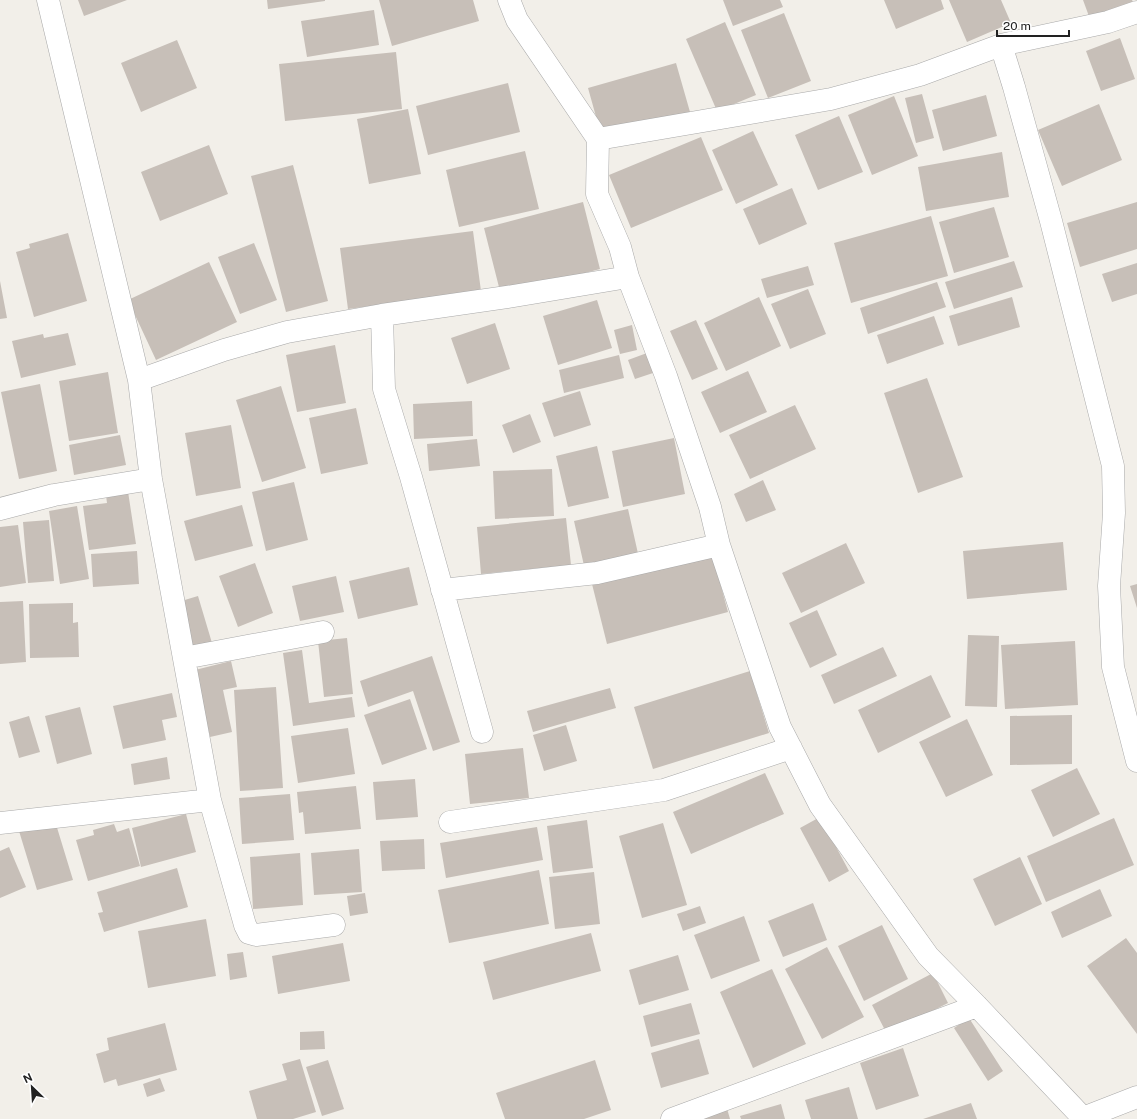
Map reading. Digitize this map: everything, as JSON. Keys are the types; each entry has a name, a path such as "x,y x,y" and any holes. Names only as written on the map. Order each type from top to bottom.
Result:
{"street":[{"path":"48,0 139,380 151,478 210,800 245,925 249,932 256,935 334,925"},
{"path":"509,0 517,20 598,139 597,194 620,247 628,277 666,376 710,507 719,545 780,727 820,805 928,956 1084,1119 1137,1097"},
{"path":"598,139 831,99 920,75 1001,45 1108,22 1137,12"},
{"path":"1001,45 1051,221 1113,466 1114,513 1109,586 1113,667 1137,760"},
{"path":"139,380 224,350 287,332 382,315 507,297 628,277"},
{"path":"382,315 384,388 411,477 482,732"},
{"path":"0,509 54,495 151,478"},
{"path":"442,590 597,573 719,545"},
{"path":"184,658 323,632"},
{"path":"450,822 664,790 791,748"},
{"path":"0,823 210,800"},
{"path":"672,1119 977,1006"}],"building":[{"path":"78,0 127,0 84,16"},
{"path":"267,0 325,0 325,1 268,9"},
{"path":"379,0 473,0 479,21 392,46"},
{"path":"723,0 780,0 783,7 733,26"},
{"path":"884,0 941,0 944,9 896,29"},
{"path":"949,0 1001,0 1011,23 967,42"},
{"path":"1083,0 1132,0 1133,2 1090,19"},
{"path":"374,10 379,45 307,57 301,21"},
{"path":"784,13 811,81 768,98 741,30"},
{"path":"725,22 756,95 717,111 686,39"},
{"path":"1120,38 1135,79 1101,91 1086,51"},
{"path":"177,40 197,88 141,112 121,63"},
{"path":"396,52 402,109 285,121 279,64"},
{"path":"676,63 690,112 602,138 588,88"},
{"path":"508,83 520,132 428,155 416,106"},
{"path":"922,94 934,138 916,143 905,98"},
{"path":"986,95 997,136 943,151 932,110"},
{"path":"894,96 918,156 872,175 848,115"},
{"path":"1099,104 1122,160 1062,186 1038,130"},
{"path":"408,109 421,174 369,184 357,119"},
{"path":"839,116 863,172 818,190 795,135"},
{"path":"753,131 778,185 736,204 712,150"},
{"path":"701,137 723,190 631,228 609,175"},
{"path":"209,145 228,194 160,221 141,172"},
{"path":"525,151 539,209 459,227 446,170"},
{"path":"1002,152 1009,197 926,211 918,167"},
{"path":"293,165 328,301 286,312 251,176"},
{"path":"792,188 807,224 759,245 743,209"},
{"path":"583,202 600,269 501,295 484,228"},
{"path":"1137,202 1137,249 1080,267 1067,223"},
{"path":"994,207 1009,257 954,273 939,222"},
{"path":"931,216 948,276 851,303 834,243"},
{"path":"473,231 481,291 348,309 340,248"},
{"path":"68,233 87,301 34,317 16,252 30,248 29,244"},
{"path":"254,243 277,300 240,314 218,257"},
{"path":"1014,261 1023,287 954,309 945,282"},
{"path":"209,262 237,322 156,360 128,300"},
{"path":"1137,263 1137,294 1112,302 1102,274"},
{"path":"808,266 814,285 767,298 761,279"},
{"path":"0,281 7,318 0,319"},
{"path":"937,282 946,307 868,334 860,308"},
{"path":"808,289 826,334 790,349 771,304"},
{"path":"759,297 781,346 726,371 704,323"},
{"path":"1012,297 1020,327 958,346 949,316"},
{"path":"597,300 612,348 558,365 543,316"},
{"path":"934,316 944,344 887,364 877,335"},
{"path":"696,320 718,369 692,380 670,331"},
{"path":"495,323 510,369 467,384 451,338"},
{"path":"632,325 637,350 620,354 614,330"},
{"path":"68,333 76,365 21,378 12,341 43,334 44,338"},
{"path":"335,345 346,403 297,412 286,355"},
{"path":"647,353 653,373 635,379 628,360"},
{"path":"619,355 624,378 564,393 559,370"},
{"path":"748,371 767,412 720,433 701,392"},
{"path":"108,372 118,433 69,441 59,381"},
{"path":"927,378 963,477 918,493 884,393"},
{"path":"40,384 57,471 19,479 1,392"},
{"path":"281,386 306,468 262,482 236,400"},
{"path":"580,391 591,425 554,437 542,403"},
{"path":"472,401 473,436 414,439 413,404"},
{"path":"795,405 816,449 750,479 729,435"},
{"path":"356,408 368,464 321,474 309,418"},
{"path":"530,414 541,442 513,453 502,425"},
{"path":"231,425 241,488 196,496 185,433"},
{"path":"120,435 126,465 74,475 69,445"},
{"path":"674,438 685,494 623,507 612,451"},
{"path":"477,439 480,466 429,471 427,444"},
{"path":"597,446 609,498 568,507 556,456"},
{"path":"552,469 554,516 495,519 493,471"},
{"path":"763,480 776,510 746,522 734,494"},
{"path":"294,482 308,540 266,551 252,492"},
{"path":"127,485 136,544 89,550 83,506 107,503 105,488"},
{"path":"242,505 253,546 195,561 184,521"},
{"path":"77,506 89,579 60,584 49,511"},
{"path":"628,509 639,558 585,570 574,521"},
{"path":"566,518 571,565 481,574 477,527"},
{"path":"49,520 54,581 28,583 23,522"},
{"path":"18,525 26,583 0,587 0,527"},
{"path":"1063,542 1067,590 967,599 963,551"},
{"path":"846,543 865,583 801,613 782,573"},
{"path":"137,551 139,584 93,587 91,554"},
{"path":"712,553 728,612 607,644 592,584"},
{"path":"255,563 273,613 238,627 219,576"},
{"path":"409,567 418,605 358,619 349,581"},
{"path":"336,576 344,612 300,621 292,586"},
{"path":"1137,584 1137,608 1130,586"},
{"path":"198,596 212,643 192,649 178,602"},
{"path":"23,601 26,662 0,664 0,602"},
{"path":"73,603 73,623 78,622 79,657 30,658 29,604"},
{"path":"817,610 837,655 810,668 789,623"},
{"path":"968,635 999,636 997,707 965,706"},
{"path":"347,638 353,694 324,697 318,641"},
{"path":"1075,641 1078,705 1005,709 1001,645"},
{"path":"883,647 897,676 834,704 821,675"},
{"path":"302,650 309,703 352,697 355,717 293,726 283,653"},
{"path":"432,656 460,742 433,751 413,691 368,707 360,681"},
{"path":"231,661 237,687 223,690 232,732 210,737 195,670"},
{"path":"750,671 769,733 653,769 634,707"},
{"path":"931,675 951,717 878,753 858,710"},
{"path":"276,687 283,788 240,791 234,690"},
{"path":"610,688 616,708 533,732 527,711"},
{"path":"172,693 177,717 162,720 166,740 123,749 113,706"},
{"path":"410,699 427,749 382,765 364,715"},
{"path":"80,707 92,754 57,764 45,716"},
{"path":"1072,715 1072,764 1010,765 1010,716"},
{"path":"29,716 40,752 19,758 9,722"},
{"path":"967,719 993,775 946,797 919,742"},
{"path":"566,725 577,761 544,771 533,735"},
{"path":"348,728 355,774 298,783 291,736"},
{"path":"523,748 529,798 470,804 465,754"},
{"path":"167,757 170,779 134,785 131,764"},
{"path":"1077,768 1100,814 1053,837 1031,790"},
{"path":"765,773 784,814 691,854 673,812"},
{"path":"415,779 418,817 376,820 373,782"},
{"path":"356,786 361,829 305,834 303,812 299,813 297,792"},
{"path":"290,794 294,840 242,844 239,798"},
{"path":"186,814 196,852 141,867 132,828"},
{"path":"820,817 849,871 829,882 800,828"},
{"path":"1114,818 1134,865 1046,902 1027,856"},
{"path":"587,820 593,868 553,873 547,826"},
{"path":"55,821 73,880 37,890 19,831"},
{"path":"663,823 687,905 642,918 619,836"},
{"path":"114,824 117,832 129,828 140,866 88,881 76,840 94,835 93,830"},
{"path":"537,827 543,860 446,878 440,843"},
{"path":"424,839 425,869 382,871 380,841"},
{"path":"9,847 26,887 0,898 0,851"},
{"path":"359,849 362,892 314,895 311,853"},
{"path":"300,853 303,905 253,909 250,857"},
{"path":"1020,857 1042,904 995,926 973,879"},
{"path":"177,868 188,907 104,932 98,913 103,912 97,892"},
{"path":"539,870 549,924 449,943 438,890"},
{"path":"594,872 600,924 555,929 549,877"},
{"path":"1100,889 1112,916 1062,938 1051,912"},
{"path":"365,893 368,913 350,916 347,896"},
{"path":"813,903 827,940 783,957 768,921"},
{"path":"700,906 706,923 683,931 677,914"},
{"path":"744,916 760,961 711,979 694,935"},
{"path":"206,919 216,976 148,988 138,931"},
{"path":"882,925 908,979 864,1001 838,946"},
{"path":"591,933 601,971 493,1000 483,962"},
{"path":"1126,938 1137,953 1137,1034 1087,966"},
{"path":"343,943 350,981 278,994 272,956"},
{"path":"827,947 864,1017 822,1039 785,969"},
{"path":"243,952 247,977 230,980 227,954"},
{"path":"678,955 689,990 639,1005 629,970"},
{"path":"772,969 806,1044 753,1068 720,992"},
{"path":"933,973 948,1003 887,1034 872,1005"},
{"path":"691,1003 700,1034 651,1047 643,1016"},
{"path":"969,1018 1003,1071 988,1081 954,1028"},
{"path":"165,1023 177,1070 118,1086 116,1079 104,1083 96,1054 109,1050 107,1038"},
{"path":"324,1031 325,1049 300,1050 300,1032"},
{"path":"699,1039 709,1074 661,1088 651,1053"},
{"path":"903,1048 919,1096 876,1110 860,1063"},
{"path":"300,1059 316,1112 293,1119 257,1119 249,1091 287,1080 282,1064"},
{"path":"328,1060 344,1109 322,1116 306,1067"},
{"path":"595,1060 611,1110 584,1119 505,1119 496,1093"},
{"path":"160,1078 165,1091 147,1097 143,1084"},
{"path":"849,1087 858,1119 811,1119 805,1100"},
{"path":"971,1103 977,1119 923,1119"},
{"path":"781,1104 785,1119 741,1119 740,1116"},
{"path":"726,1105 730,1119 686,1119"}]}
